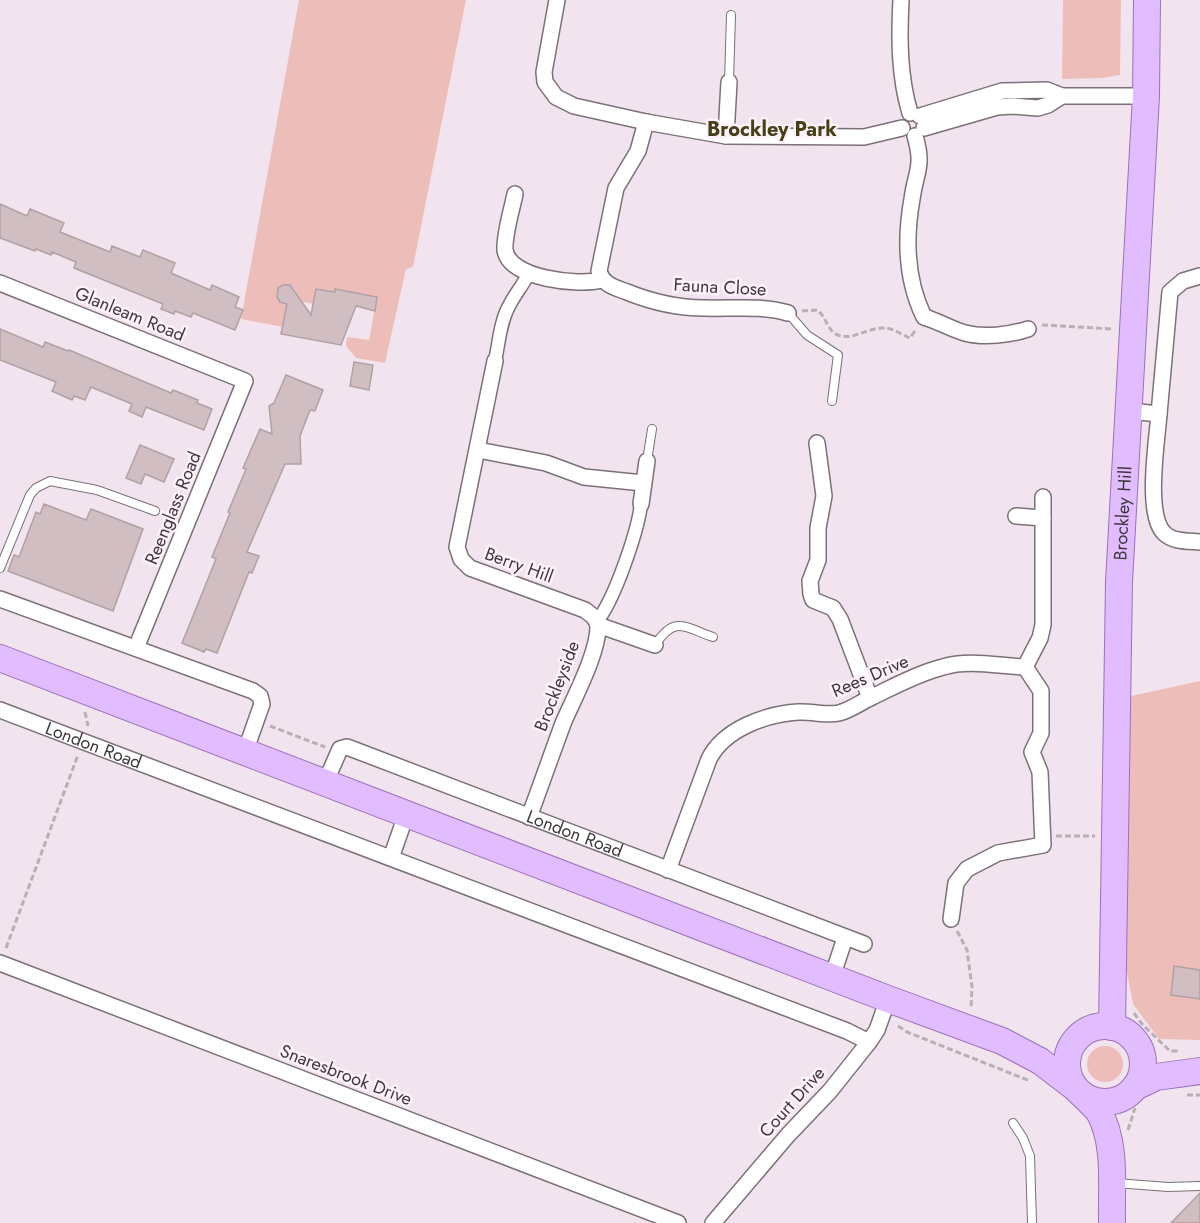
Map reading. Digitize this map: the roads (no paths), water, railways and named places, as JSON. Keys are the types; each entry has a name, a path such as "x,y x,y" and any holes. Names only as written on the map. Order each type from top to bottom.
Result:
{"main road":[{"name":"Brockley Hill","path":"1112,1027 1119,582 1146,96 1147,0"},
{"path":"0,658 832,977 891,1011 971,1029 1002,1041 1040,1060 1094,1101 1116,1101 1134,1095 1156,1077 1197,1063"},
{"path":"1002,1041 1029,1045 1056,1044 1079,1036 1090,1029 1112,1027 1130,1036 1140,1050 1143,1062 1142,1071 1134,1095 1117,1126 1120,1146 1112,1182 1112,1223"},
{"path":"1079,1036 1070,1049 1067,1071 1078,1091 1100,1115 1120,1146"},
{"path":"1140,1050 1167,1060 1197,1063"}],"street":[{"path":"557,0 544,72 545,82 556,97 574,106 726,136 864,137 914,124 1002,91 1047,90 1062,96 1146,96"},
{"path":"901,0 900,50 904,94 914,124 920,154 920,167 912,195 908,225 908,253 917,303 924,317 964,332 977,335 1015,333 1028,329"},
{"path":"726,136 729,82"},
{"path":"515,194 505,248 511,262 517,268 529,273 581,283 601,280 599,271 616,189 638,151 646,122"},
{"path":"495,361 502,324 508,307 524,285 529,273"},
{"path":"1200,276 1183,281 1170,292 1153,492 1155,520 1165,534 1181,541 1200,542"},
{"name":"Fauna Close","path":"601,280 654,303 701,308 773,308 788,313"},
{"name":"Glanleam Road","path":"0,283 245,381"},
{"name":"Berry Hill","path":"495,361 457,547 461,559 470,567 585,610 597,623"},
{"name":"Reenglass Road","path":"136,648 245,381"},
{"path":"1129,411 1159,414"},
{"path":"817,443 824,496 818,528 818,560 810,581 811,594 813,600 833,608 840,619 870,698"},
{"path":"478,450 546,463 584,477 643,483"},
{"path":"597,623 605,612 639,521 647,460"},
{"path":"951,919 956,883 967,869 998,853 1042,845 1040,772 1032,752 1041,733 1041,691 1025,667 1040,638 1043,625 1043,496"},
{"path":"1017,516 1043,518"},
{"path":"0,598 253,691 260,696 262,704 245,752"},
{"name":"Brockleyside","path":"529,817 564,721 585,673 598,634 597,623 655,645"},
{"name":"Rees Drive","path":"668,870 709,759 721,741 760,720 783,714 837,713 848,710 870,698 943,667 959,664 1025,667"},
{"name":"London Road","path":"0,710 847,1031 869,1042"},
{"name":"London Road","path":"325,783 338,752 347,747 864,944"},
{"path":"391,858 406,815"},
{"path":"832,977 845,938"},
{"name":"Snaresbrook Drive","path":"0,963 678,1223"},
{"name":"Court Drive","path":"713,1223 788,1135 830,1091 891,1011"}],"lane":[{"path":"729,82 731,15"},
{"name":"Fauna Close","path":"788,313 807,335 838,355 832,400"},
{"path":"647,460 652,429"},
{"path":"0,568 30,495 36,488 50,481 97,490 155,511"},
{"path":"655,645 664,631 671,627 680,626 713,637"},
{"path":"1013,1123 1023,1138 1030,1156 1032,1223"},
{"path":"1112,1182 1200,1186"}],"district":[{"name":"Brockley Park","path":"772,129"}]}
